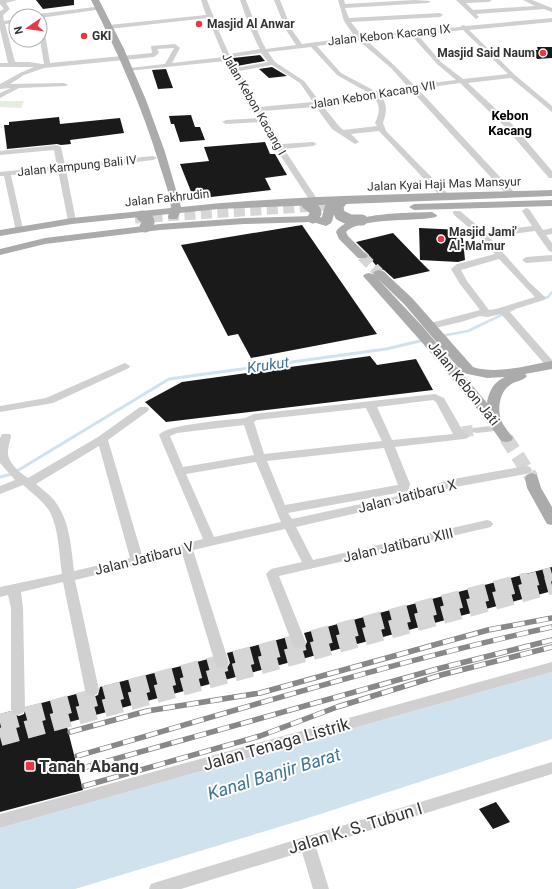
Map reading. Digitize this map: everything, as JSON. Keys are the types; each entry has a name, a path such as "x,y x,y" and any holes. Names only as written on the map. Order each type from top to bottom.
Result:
{"main road":[{"path":"89,0 109,27 115,45"},
{"path":"94,5 121,58 165,199 172,211"},
{"path":"121,58 129,70 156,138 176,205 172,211 170,220 160,227"},
{"path":"170,185 182,197 197,205 218,206"},
{"name":"Jalan Kyai Haji Mas Mansyur","path":"342,203 445,196 552,193"},
{"path":"117,216 158,206 165,199"},
{"name":"Jalan Fakhrudin","path":"342,203 552,199"},
{"path":"309,203 316,213 311,219"},
{"name":"Jalan Fakhrudin","path":"0,252 25,244 139,221 172,211 218,206 309,203 552,203"},
{"path":"342,203 330,208 327,221 331,236 357,257 343,237 342,230 347,226 366,220"},
{"path":"342,203 337,206 340,215 350,220 457,213 526,211 552,208"},
{"name":"Jalan Fakhrudin","path":"0,233 72,221 117,216 160,227 244,221 311,219 327,221"},
{"name":"Jalan Fakhrudin","path":"0,238 22,232 139,221"},
{"name":"Jalan Fakhrudin","path":"0,244 30,236 139,221"},
{"name":"Jalan Kebon Jati","path":"374,274 427,328 478,402 500,428"},
{"name":"Jalan Kebon Jati","path":"437,343 468,370 479,374 552,367"},
{"path":"500,428 494,395 496,389 501,384 519,376 552,367"},
{"path":"529,474 540,486 552,508"},
{"path":"529,474 534,488 552,520"}],"street":[{"name":"Jalan Kebon Kacang I","path":"204,0 227,57 262,120 279,147 309,203"},
{"path":"243,0 253,25 255,35 263,50 273,62 302,82 335,127 341,132 381,128"},
{"path":"276,0 289,30 300,45"},
{"path":"460,1 489,0"},
{"path":"526,0 552,10"},
{"path":"7,1 7,9 1,17 12,64"},
{"path":"460,1 484,25"},
{"path":"439,13 342,3 347,20 360,38 381,58 394,67 411,88 511,194"},
{"path":"48,14 94,5"},
{"path":"471,12 544,7"},
{"path":"347,20 439,13"},
{"name":"Jalan Kebon Kacang IX","path":"129,70 167,66 300,45 412,32 439,13 463,27 552,20"},
{"path":"109,27 210,16"},
{"path":"214,25 234,24"},
{"path":"463,27 513,76 552,110"},
{"path":"412,32 439,63 462,81 509,126 552,176"},
{"path":"312,44 339,74 374,93 382,102 383,113 379,124 381,128 445,196"},
{"path":"2,85 22,74 46,66 154,55 156,53 153,47 175,46 177,48 167,66"},
{"path":"44,48 46,66"},
{"path":"234,70 273,62"},
{"path":"0,65 29,64 46,66"},
{"name":"Jalan Kebon Kacang VII","path":"256,109 339,102 352,96 462,81 513,76"},
{"path":"2,85 64,85"},
{"path":"0,96 20,86"},
{"path":"226,122 262,120"},
{"path":"346,132 355,142"},
{"path":"279,147 313,144"},
{"path":"0,153 57,147 72,221"},
{"name":"Jalan Kampung Bali IV","path":"3,174 153,158"},
{"path":"3,174 19,229"},
{"path":"526,211 552,249"},
{"path":"427,328 479,313 488,314 505,312 541,298 526,284 483,235 457,213"},
{"path":"483,235 538,230 552,231"},
{"path":"488,314 463,282 456,269 460,266 502,255"},
{"path":"526,260 551,259"},
{"path":"505,312 552,367"},
{"path":"0,409 49,401 125,366"},
{"path":"179,471 260,458 459,435 440,400 436,397 254,417 248,421 167,432 164,435 164,438 210,542"},
{"path":"281,510 404,488 404,484 388,443 370,404"},
{"path":"0,490 20,477 102,439 144,409"},
{"path":"248,421 260,458 281,510 310,565"},
{"path":"479,431 500,428"},
{"path":"6,436 1,449 2,459 49,502 56,512 64,539 68,576 92,690"},
{"path":"102,439 137,561"},
{"name":"Jalan Jatibaru X","path":"288,524 409,497 448,484 529,474"},
{"name":"Jalan Jatibaru V","path":"0,592 137,561 186,547 288,524"},
{"name":"Jalan Jatibaru XIII","path":"299,643 272,574 275,572 487,524"},
{"path":"186,547 222,663"},
{"path":"14,590 17,608 18,709"},
{"name":"Jalan Tenaga Listrik","path":"0,821 552,667"},
{"name":"Jalan K. S. Tubun I","path":"157,889 552,768"},
{"path":"307,843 321,889"}],"shaded area":[{"path":"0,101 24,101 21,108 0,107"}],"water":[{"name":"Kanal Banjir Barat","path":"552,672 552,739 302,820 75,889 0,889 0,828"}],"building":[{"path":"36,0 74,0 74,5 42,8"},
{"name":"Masjid Said Naum","path":"537,47 552,47 552,58 537,59 532,50 538,50"},
{"path":"260,55 265,61 237,66 233,58"},
{"path":"272,67 287,76 269,78 259,69"},
{"path":"166,69 173,88 158,89 152,70"},
{"path":"191,115 195,127 200,127 205,140 180,142 174,124 171,124 169,116"},
{"path":"59,117 60,124 120,118 124,133 70,140 71,144 7,149 4,125 9,125 9,122"},
{"path":"265,142 270,154 275,154 287,175 265,178 271,190 194,199 180,164 209,161 204,147"},
{"path":"302,225 377,334 251,358 238,334 228,336 181,245"},
{"name":"Masjid Jami' Al-Ma'mur","path":"419,228 462,230 465,260 458,262 420,260"},
{"path":"393,233 430,271 394,279 384,270 379,269 369,255 356,242"},
{"path":"370,356 377,365 416,359 433,390 166,422 145,402 182,382"},
{"path":"552,567 552,591 66,723 83,790 0,812 0,714 11,711 12,714 19,716 24,714 26,707 84,692 86,695 93,697 98,695 100,687 212,658 217,668 227,668 230,663 227,653 288,637 294,648 304,648 307,642 304,633"},
{"path":"496,802 510,822 493,829 479,809"}],"waterway":[{"name":"Krukut","path":"542,299 548,297 552,292"},
{"name":"Krukut","path":"441,336 468,331 514,309"},
{"name":"Krukut","path":"0,477 12,474 169,379 386,349 424,340"}],"tunnel":[{"path":"135,218 347,204"},
{"path":"362,256 379,273"},
{"path":"462,432 477,430"},
{"path":"506,438 532,478"},
{"path":"524,582 552,574"},
{"path":"0,723 528,581"},
{"path":"0,737 552,585"}],"railway":[{"path":"70,732 147,711 260,693 488,630 552,618"},
{"path":"77,756 373,671 552,627"},
{"path":"79,769 437,669 552,640"},
{"path":"84,786 260,736 337,707 441,675 552,647"}],"place":[{"name":"Masjid Al Anwar","path":"199,24"},
{"name":"GKI","path":"84,36"},
{"name":"Masjid Said Naum","path":"543,53"},
{"name":"Masjid Jami' Al-Ma'mur","path":"441,239"},
{"name":"Tanah Abang","path":"30,766"}],"district":[{"name":"Kebon Kacang","path":"510,122"}]}
